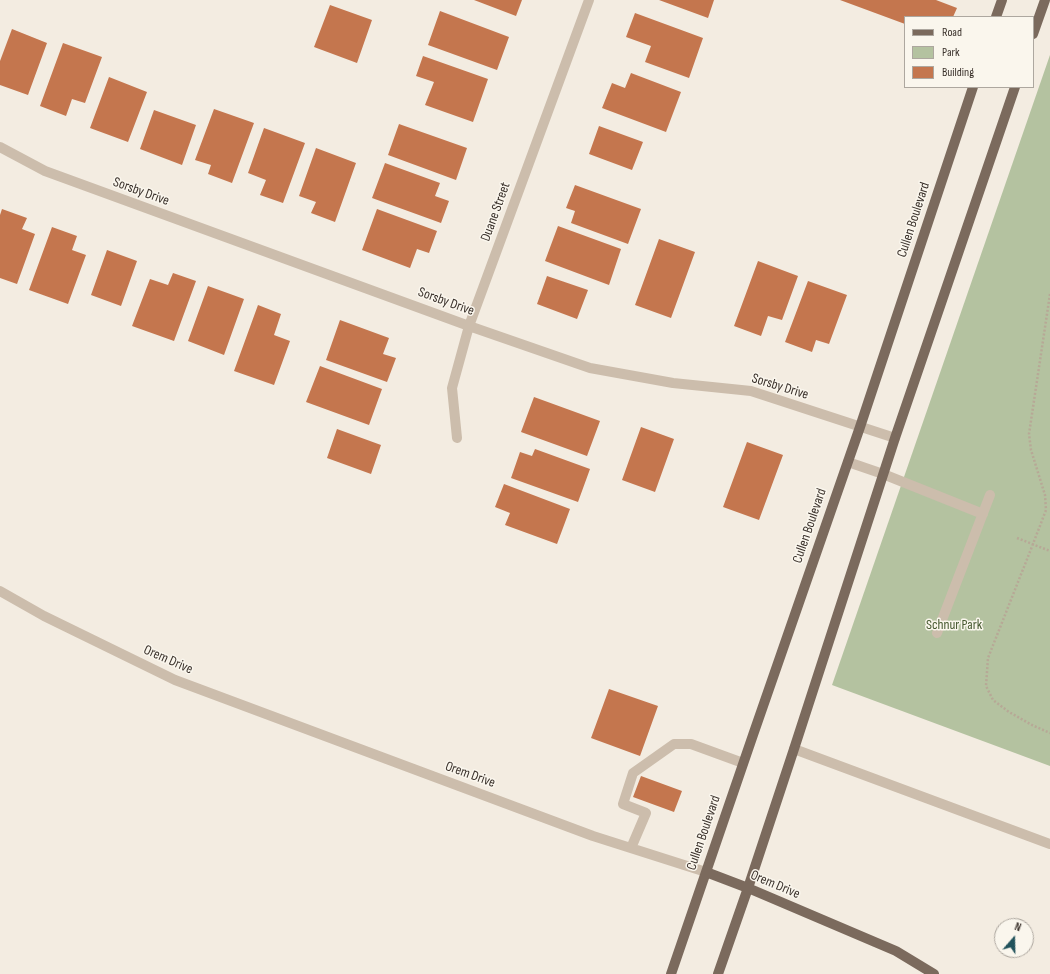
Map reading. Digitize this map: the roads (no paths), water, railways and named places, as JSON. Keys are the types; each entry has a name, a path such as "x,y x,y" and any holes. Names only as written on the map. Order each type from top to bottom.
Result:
{"main road":[{"path":"996,16 1002,0"},
{"path":"1034,31 1045,0"},
{"name":"Cullen Boulevard","path":"671,974 860,427 973,88"},
{"path":"718,974 794,749 895,438 1015,88"},
{"name":"Orem Drive","path":"706,872 748,888 896,951 934,974"}],"street":[{"name":"Duane Street","path":"456,438 452,388 469,326 589,0"},
{"name":"Sorsby Drive","path":"0,147 45,171 469,326 590,368 673,383 751,391 895,438"},
{"path":"848,462 883,474 983,514"},
{"path":"937,633 990,495"},
{"name":"Orem Drive","path":"0,591 44,616 175,680 593,836 706,872"},
{"path":"631,848 646,813 623,804 633,773 674,744 692,744 743,763"},
{"path":"794,749 1050,844"}],"park label":[{"name":"Schnur Park","path":"954,625"}]}
